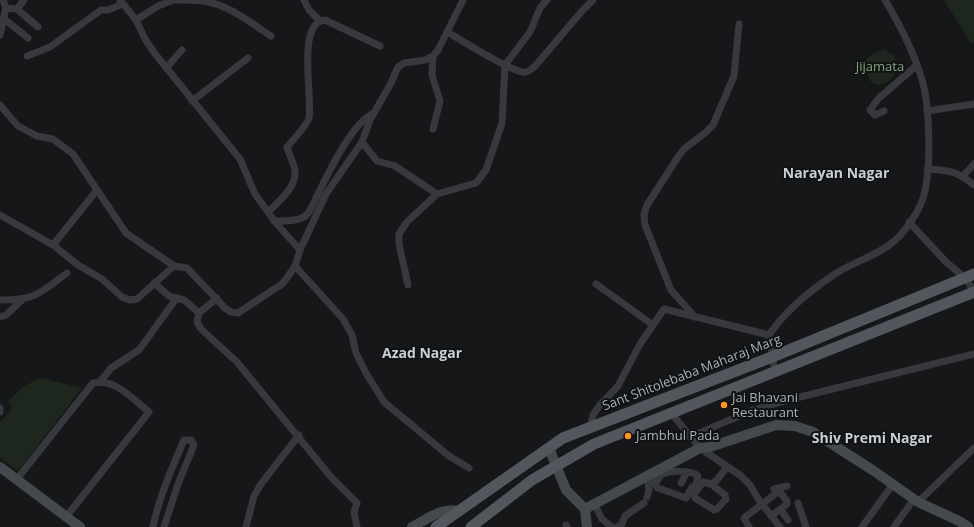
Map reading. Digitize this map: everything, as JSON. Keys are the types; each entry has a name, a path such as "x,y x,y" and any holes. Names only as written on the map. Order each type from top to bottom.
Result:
{"main road":[{"name":"Sant Shitolebaba Maharaj Marg","path":"436,527 528,461 563,438 772,357 969,276"},
{"path":"470,527 538,476 594,444 672,414 974,291"},
{"path":"585,510 700,448 710,447 776,425 795,426 813,432 893,484 916,501 961,525"},
{"path":"549,448 566,490 585,510 587,527"},
{"path":"528,461 538,476"},
{"path":"0,467 80,527"},
{"path":"412,527 442,511 451,509 458,511"}],"street":[{"path":"0,35 6,8 3,0"},
{"path":"18,9 24,0"},
{"path":"136,20 158,6 174,0 204,1 239,16 271,36"},
{"path":"304,0 309,10 319,20 325,20 380,46"},
{"path":"432,130 440,101 432,75 433,56 463,0"},
{"path":"408,285 399,244 399,234 407,222 437,194 476,183 486,170 502,123 505,65 530,32 540,8 547,0"},
{"path":"447,32 505,65 524,72 531,70 593,0"},
{"path":"775,372 769,335 775,326 798,303 835,274 890,245 909,222 925,191 929,141 927,111 922,80 917,65 886,0"},
{"path":"27,56 50,47 101,10 108,10 121,2 136,20 144,39 240,160 255,194 274,221 300,250"},
{"path":"6,8 18,9 38,27"},
{"path":"3,18 28,38"},
{"path":"268,212 286,192 295,173 287,147 309,119 307,51 309,38 315,24 319,20"},
{"path":"695,318 671,290 645,225 644,215 647,205 684,149 705,133 713,124 734,76 739,24"},
{"path":"166,68 182,50"},
{"path":"0,106 18,126 37,136 53,139 73,154 126,233 174,266 187,268 231,312 238,313 282,284 295,266 300,250 326,194 362,142 374,114 400,64 425,60 433,56"},
{"path":"192,101 248,58"},
{"path":"884,111 875,115 870,110 878,99 917,65"},
{"path":"927,111 974,104"},
{"path":"274,221 303,218 308,213 356,127 367,116 374,114"},
{"path":"362,142 377,161 395,166 437,194"},
{"path":"963,176 974,164"},
{"path":"927,169 947,170 963,176 974,185"},
{"path":"52,245 97,190"},
{"path":"0,215 52,245 78,265 102,279 122,297 130,300 137,298 174,266"},
{"path":"909,222 946,262 969,276 974,291"},
{"path":"295,266 343,319 352,335 356,353 384,402 449,456 469,468"},
{"path":"0,300 22,300 34,297 67,273"},
{"path":"154,283 168,296 184,300 199,313"},
{"path":"596,284 653,325"},
{"path":"217,298 199,313 197,322 201,329 237,362 299,435 331,477 357,503 354,512 357,527"},
{"path":"101,381 111,368 139,350 176,299"},
{"path":"0,317 6,315 22,300"},
{"path":"590,428 593,415 600,405 618,386 640,344 664,310 769,335"},
{"path":"690,437 752,410 974,354"},
{"path":"17,479 93,383 101,381 108,382 127,394 149,412 66,517"},
{"path":"672,414 700,448 750,485 760,502 780,527"},
{"path":"246,527 252,500 257,490 299,435"},
{"path":"153,527 159,502 174,463 184,440 190,440 194,445 178,484 164,527"},
{"path":"894,527 916,501 974,448"},
{"path":"711,484 716,481 727,467"},
{"path":"647,476 656,483 658,488 688,497 692,487 696,485 698,476 686,472 663,474 656,483"},
{"path":"682,483 686,472"},
{"path":"617,527 622,524 625,516 646,500 647,476"},
{"path":"862,527 893,484"},
{"path":"749,527 744,518 771,490 787,486"},
{"path":"760,502 779,491 787,501 781,510 771,516"},
{"path":"798,503 806,527"},
{"path":"595,505 602,519 612,527"},
{"path":"781,510 788,520"}],"green space":[{"path":"944,0 974,0 974,41 971,43"},
{"name":"Jijamata","path":"884,49 893,55 899,67 889,81 879,85 871,82 863,63 871,55"},
{"path":"41,378 82,388 18,471 0,457 0,423 13,407 8,401 26,385"}],"place":[{"name":"Jai Bhavani Restaurant","path":"724,405"},
{"name":"Jambhul Pada","path":"628,436"}],"district":[{"name":"Narayan Nagar","path":"836,174"},
{"name":"Azad Nagar","path":"422,354"},
{"name":"Shiv Premi Nagar","path":"872,439"}]}
